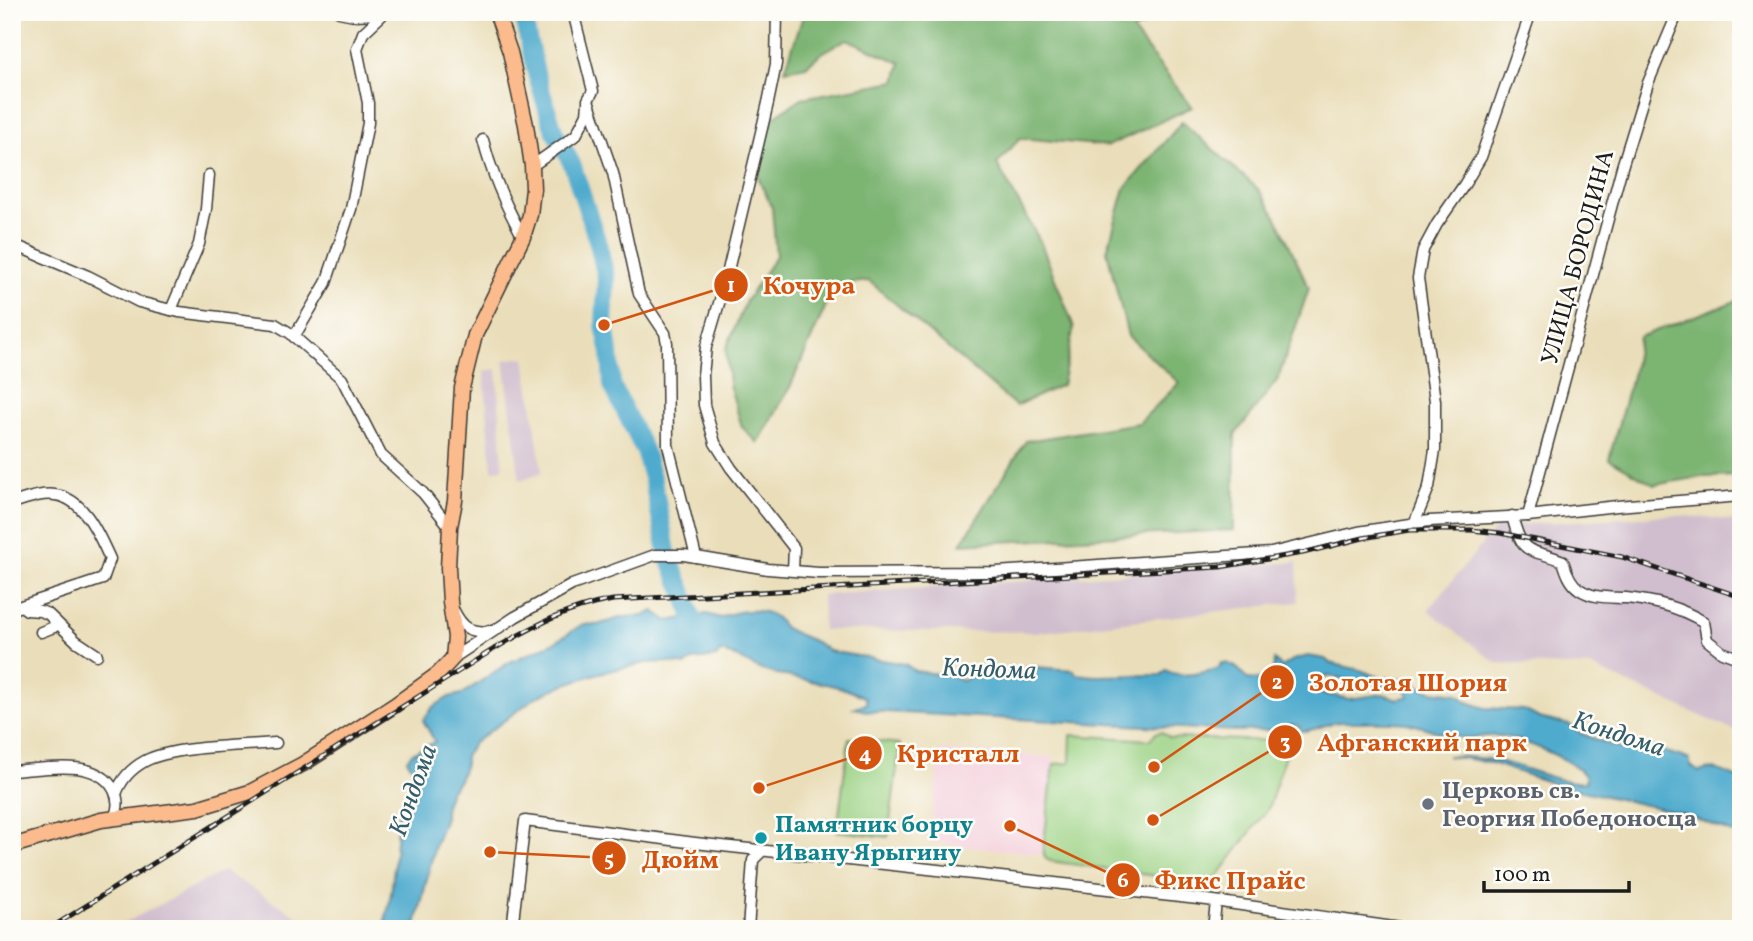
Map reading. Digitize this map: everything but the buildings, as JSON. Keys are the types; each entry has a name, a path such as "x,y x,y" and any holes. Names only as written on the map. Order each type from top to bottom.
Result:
{"main road":[{"path":"12,846 115,817 197,808 250,792 303,764 395,705 438,674 453,657 455,637 448,568 462,388 475,335 523,237 530,215 532,166 510,52 496,12"}],"street":[{"path":"339,12 354,16 383,14"},
{"path":"532,166 576,135 587,114 588,100 593,91 573,12"},
{"path":"777,12 776,64 725,283 706,347 703,375 704,405 715,443 731,468 794,548 793,570"},
{"path":"1414,524 1429,487 1435,450 1434,401 1418,278 1423,250 1481,157 1531,12"},
{"name":"УЛИЦА БОРОДИНА","path":"1528,516 1622,167 1648,83 1678,12"},
{"path":"294,337 326,283 351,209 368,123 368,103 357,48 363,33 383,14"},
{"path":"588,100 613,173 639,294 665,333 669,357 668,445 690,556"},
{"path":"484,140 491,170 505,205 523,237"},
{"path":"171,310 199,244 209,175"},
{"path":"12,244 88,276 139,302 219,318 275,324 342,379 381,455 423,493 450,527"},
{"path":"12,503 37,496 56,495 73,501 97,530 110,559 103,579 18,608"},
{"path":"453,657 572,585 655,555 690,556 768,569 819,573 996,572 1271,553 1358,532 1429,521 1528,516 1741,496"},
{"path":"1512,516 1518,541 1524,548 1563,561 1567,575 1577,589 1601,598 1650,601 1684,610 1704,622 1707,639 1722,652 1741,659"},
{"path":"450,602 464,627 471,631 494,631"},
{"path":"18,608 48,614 76,641 97,655"},
{"path":"41,632 54,627 55,621"},
{"path":"116,794 132,770 157,756 276,743"},
{"path":"12,771 69,768 94,771 107,779 116,794 118,806 115,817"},
{"path":"512,929 525,821 762,851 1216,902 1407,929"},
{"path":"748,929 753,860 762,851"},
{"path":"1213,929 1216,902"}],"shaded area":[{"path":"525,357 542,472 520,481 504,360"},
{"path":"497,369 503,469 492,470 484,371"},
{"path":"1673,515 1741,521 1741,734 1592,667 1496,663 1428,610 1497,526"},
{"path":"1297,562 1298,602 1040,632 823,630 822,595"},
{"path":"940,750 1054,757 1041,854 929,842"},
{"path":"224,871 319,929 113,929"}],"green space":[{"path":"807,12 1167,12 1133,31 1192,107 1108,146 1020,138 997,164 1040,241 1074,327 1062,385 1016,406 869,281 835,285 790,387 758,443 742,427 729,384 726,349 746,301 776,256 772,208 758,177 772,118 802,98 896,81 901,63 847,39 806,66 785,70 803,16"},
{"path":"1182,122 1259,190 1277,218 1309,288 1278,379 1235,435 1234,530 961,544 1026,441 1139,423 1179,383 1128,336 1107,251 1125,188"},
{"path":"1741,299 1741,476 1701,477 1654,485 1609,459 1633,372 1639,337"},
{"path":"1162,732 1170,738 1284,741 1287,748 1269,807 1212,884 1050,861 1045,858 1043,849 1054,764 1070,763 1071,735 1150,740 1156,733"},
{"path":"849,738 900,744 888,837 837,831"}],"water":[{"name":"Кондома","path":"654,611 668,621 707,614 720,618 740,612 768,613 785,628 829,651 905,664 915,671 953,676 962,681 984,669 983,672 987,676 1018,674 1025,668 1034,667 1074,670 1076,674 1095,676 1161,675 1166,670 1185,675 1219,668 1221,663 1230,664 1247,679 1258,680 1273,675 1274,660 1282,667 1293,660 1308,656 1325,659 1330,663 1379,677 1403,680 1431,691 1457,694 1467,702 1485,708 1524,710 1539,718 1570,725 1580,733 1613,746 1622,748 1637,743 1689,759 1691,766 1699,772 1710,769 1726,773 1741,780 1741,831 1732,833 1685,814 1561,786 1488,762 1447,756 1493,760 1560,780 1585,782 1586,777 1580,770 1560,757 1501,736 1458,737 1413,724 1390,722 1336,722 1301,731 1299,726 1291,724 1275,730 1236,731 867,711 854,708 866,704 866,698 854,692 765,671 720,652 716,657 693,660 686,665 646,663 599,673 563,685 536,697 474,743 465,756 459,780 450,791 445,805 445,817 435,845 415,929 381,929 389,906 399,810 410,789 415,771 407,760 412,753 435,742 423,720 433,707 449,697 462,694 508,663 555,642 583,624 597,625 623,617 644,616","holes":["1327,676 1404,689 1409,696 1398,699 1383,694 1349,699 1324,694 1318,688"]}],"waterway":[{"path":"522,12 537,77 554,131 572,164 598,243 606,277 604,325 610,353 612,385 644,450 668,557 699,635"}],"railway":[{"path":"49,929 494,649 537,625 596,603 1220,567 1303,553 1409,530 1500,533 1622,557 1741,597"}],"place":[{"name":"Кочура","path":"604,325"},
{"name":"Золотая Шория","path":"1154,767"},
{"name":"Кристалл","path":"759,788"},
{"name":"Церковь св. Георгия Победоносца","path":"1428,804"},
{"name":"Афганский парк","path":"1153,820"},
{"name":"Фикс Прайс","path":"1010,826"},
{"name":"Памятник борцу Ивану Ярыгину","path":"761,838"},
{"name":"Дюйм","path":"490,852"}]}
